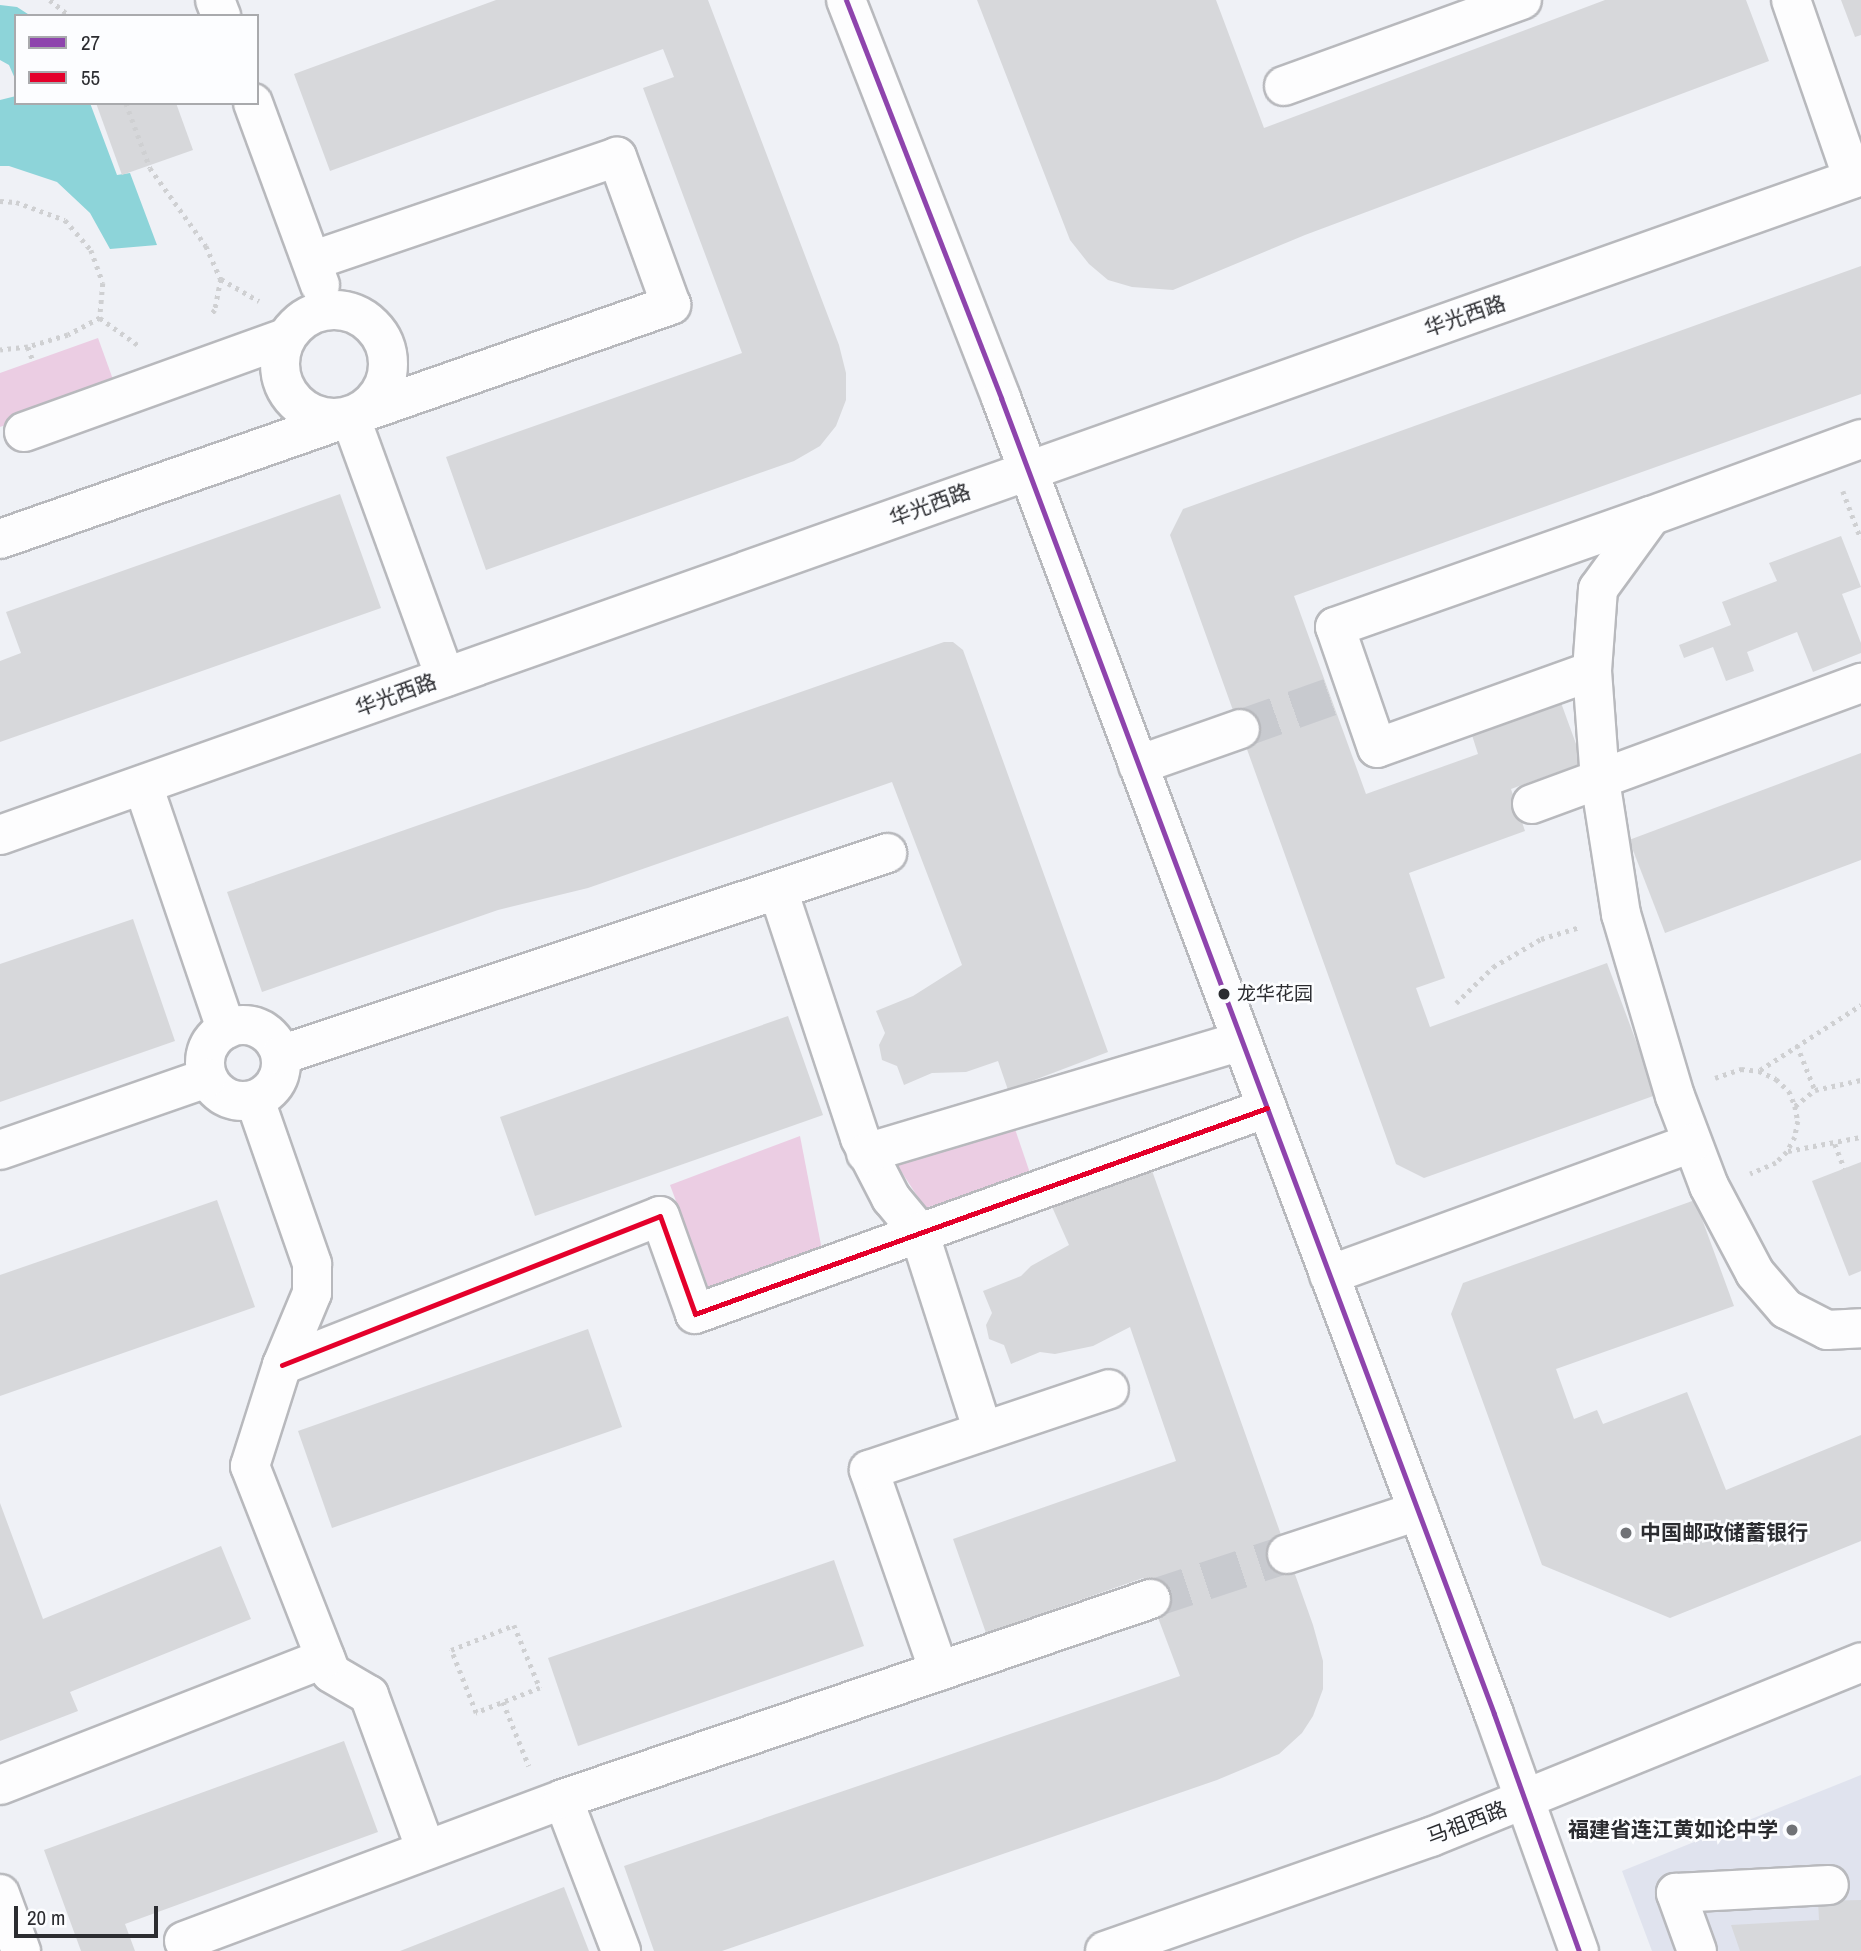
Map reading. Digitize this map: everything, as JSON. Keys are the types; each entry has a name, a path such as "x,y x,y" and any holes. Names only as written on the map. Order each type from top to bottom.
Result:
{"street":[{"path":"846,0 1028,470 1418,1510 1579,1951"},
{"path":"1791,0 1857,178"},
{"path":"1284,86 1510,2"},
{"path":"254,105 329,309"},
{"path":"0,539 671,306 617,157 312,261"},
{"name":"华光西路","path":"0,835 1857,178"},
{"path":"329,309 346,310 363,317 381,337 389,362 387,379 379,395 366,408 350,416 314,415 298,405 287,391 280,373 279,355 285,338 297,324 312,313 329,309"},
{"path":"24,432 285,338"},
{"path":"350,416 445,677"},
{"path":"1592,671 1377,748 1343,692 1335,627 1861,439"},
{"path":"1651,516 1598,589 1592,671 1600,780 1621,914 1675,1096 1692,1143 1709,1185 1755,1273 1786,1309 1827,1330 1861,1328"},
{"path":"1532,804 1861,683"},
{"path":"1138,765 1240,729"},
{"path":"143,785 226,1029"},
{"path":"281,1055 887,853"},
{"path":"778,890 866,1153 891,1198 919,1232 983,1432"},
{"path":"242,1025 260,1029 274,1039 281,1055 281,1074 271,1091 255,1100 236,1101 219,1093 208,1078 205,1064 208,1050 215,1038 226,1029 242,1025"},
{"path":"866,1153 1242,1041"},
{"path":"0,1150 208,1078"},
{"path":"255,1100 312,1264 312,1293 282,1365 250,1466 331,1673 369,1695 426,1850"},
{"path":"282,1365 660,1216 695,1314 1267,1108"},
{"path":"1329,1275 1692,1143"},
{"path":"939,1671 869,1470 1109,1389"},
{"path":"1287,1554 1418,1510"},
{"path":"184,1941 554,1803 1151,1599"},
{"path":"0,1785 325,1658"},
{"name":"马祖西路","path":"1105,1951 1431,1837 1861,1662"},
{"path":"554,1803 621,1951"},
{"path":"1697,1951 1676,1893 1829,1885"},
{"path":"0,1894 21,1951"}],"path":[{"path":"50,0 68,14"},
{"path":"127,105 150,168 206,246 221,279 215,310 203,324"},
{"path":"0,201 16,202 65,220 90,250 103,283 100,318"},
{"path":"0,350 28,347 68,335 100,318"},
{"path":"100,318 144,350 132,354"},
{"path":"28,347 33,361"},
{"path":"1456,1003 1493,967 1541,939 1621,914"},
{"path":"1759,1071 1861,1005"},
{"path":"1797,1045 1815,1090"},
{"path":"1675,1096 1724,1073 1741,1069 1759,1071 1776,1079 1789,1091 1795,1106 1798,1121 1795,1137 1787,1152 1762,1171 1709,1185"},
{"path":"1795,1106 1815,1090 1861,1080"},
{"path":"1787,1152 1861,1138"},
{"path":"1835,1144 1844,1168"},
{"path":"514,1625 540,1688 503,1702 476,1713 451,1650 514,1625"},
{"path":"503,1702 554,1803"}],"shaded area":[{"path":"98,338 115,385 0,427 0,373"},
{"path":"1015,1129 1031,1176 925,1208 897,1165"},
{"path":"800,1136 822,1250 709,1289 670,1185"},
{"name":"福建省连江黄如论中学","path":"1861,1775 1861,1951 1652,1951 1622,1871"}],"water":[{"path":"0,5 17,7 28,14 14,14 14,76 9,65 0,60"},
{"path":"14,96 14,105 91,105 117,175 130,173 157,245 110,249 90,213 57,182 9,166 0,166 0,100"}],"building":[{"path":"496,0 708,0 839,345 846,373 846,400 836,426 820,446 794,461 486,570 446,457 742,353 643,88 674,77 663,49 330,171 294,74"},
{"path":"977,0 1216,0 1264,128 1605,0 1746,0 1769,61 1305,235 1173,290 1132,287 1108,280 1089,264 1070,240"},
{"path":"1841,0 1861,0 1861,35 1855,37"},
{"path":"97,105 177,105 193,150 122,175"},
{"path":"1861,266 1861,394 1294,596 1366,794 1478,754 1471,732 1560,700 1583,763 1511,789 1525,831 1409,873 1445,978 1416,988 1430,1027 1607,963 1656,1095 1424,1178 1396,1164 1170,535 1183,509"},
{"path":"340,494 381,608 0,742 0,661 21,653 6,612"},
{"path":"1841,536 1861,587 1842,594 1861,643 1861,653 1813,672 1797,632 1747,652 1754,671 1726,681 1713,647 1684,658 1679,645 1731,625 1722,602 1777,581 1769,563"},
{"path":"944,642 953,642 963,650 1108,1052 1008,1090 998,1061 966,1072 932,1073 904,1085 897,1066 882,1060 879,1045 885,1033 876,1011 913,996 962,965 892,782 588,888 498,910 262,992 227,892"},
{"path":"1861,753 1861,860 1665,933 1629,840"},
{"path":"133,919 175,1041 0,1102 0,964"},
{"path":"788,1016 823,1115 535,1216 500,1117"},
{"path":"1861,1162 1861,1271 1849,1276 1812,1181"},
{"path":"1150,1165 1313,1625 1323,1661 1323,1689 1313,1716 1302,1733 1279,1754 1217,1780 722,1951 654,1951 624,1866 1180,1676 1143,1578 986,1633 953,1539 1176,1461 1130,1327 1093,1346 1055,1354 1040,1352 1011,1364 1004,1345 989,1339 986,1325 992,1313 983,1291 1021,1276 1031,1266 1069,1245 1049,1200"},
{"path":"217,1200 255,1307 0,1396 0,1275"},
{"path":"1695,1200 1734,1306 1556,1369 1574,1419 1597,1410 1603,1424 1687,1392 1726,1490 1861,1435 1861,1541 1670,1618 1542,1565 1451,1314 1463,1283"},
{"path":"588,1329 622,1427 332,1528 298,1431"},
{"path":"0,1503 43,1619 221,1546 251,1619 70,1692 78,1711 0,1741"},
{"path":"834,1560 864,1646 578,1746 548,1658"},
{"path":"344,1741 378,1832 125,1924 135,1951 81,1951 44,1850"},
{"path":"564,1887 589,1951 400,1951"},
{"path":"1861,1900 1861,1951 1740,1951 1731,1925 1819,1920 1818,1901"}],"tunnel":[{"path":"1240,729 1330,697"},
{"path":"1151,1599 1287,1554"}],"transit line":[{"name":"27","path":"846,0 1001,398 1494,1714 1579,1951"},
{"name":"55","path":"282,1365 660,1216 695,1314 1267,1108"}],"place":[{"name":"龙华花园","path":"1224,994"},
{"name":"中国邮政储蓄银行","path":"1626,1533"},
{"name":"福建省连江黄如论中学","path":"1792,1830"}]}
